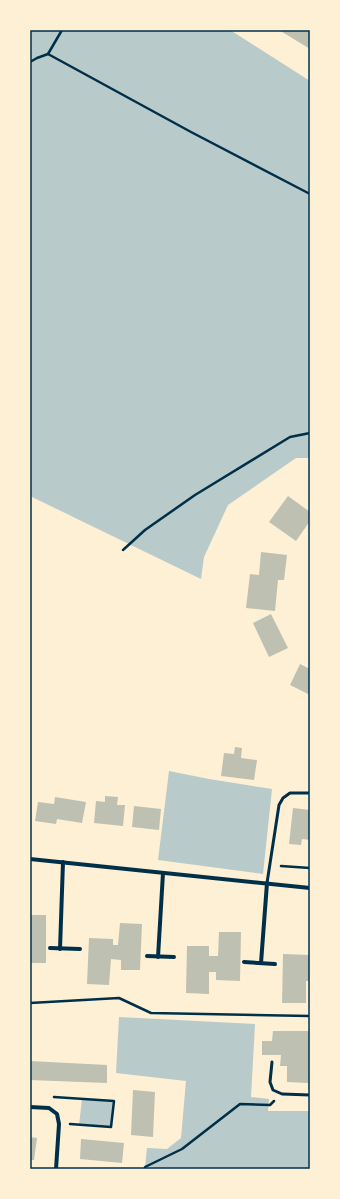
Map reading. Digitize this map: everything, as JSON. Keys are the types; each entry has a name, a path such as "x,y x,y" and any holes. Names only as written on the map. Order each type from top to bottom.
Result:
{"street":[{"path":"30,860 63,862 310,888"},
{"path":"60,949 63,862"},
{"path":"158,957 163,873"},
{"path":"261,963 267,883"},
{"path":"50,948 80,949"},
{"path":"147,956 174,957"},
{"path":"244,962 275,964"},
{"path":"30,1107 49,1108 58,1114 59,1124 56,1169"}],"lane":[{"path":"267,883 279,805 290,793 310,793"},
{"path":"272,1062 270,1082 273,1090 282,1094 310,1095"}],"path":[{"path":"30,62 48,54 62,30"},
{"path":"48,54 191,132 310,194"},
{"path":"123,550 145,530 195,495 290,437 310,433"},
{"path":"270,865 310,868"},
{"path":"30,1003 119,998 151,1013 310,1016"},
{"path":"145,1169 146,1167 182,1149 240,1104 270,1105 282,1094"},
{"path":"49,1108 50,1097 114,1101 111,1127 59,1124"}],"shaded area":[{"path":"30,30 230,30 310,81 310,458 296,458 228,505 204,557 201,579 30,496"},
{"path":"169,771 272,789 263,874 158,860"},
{"path":"119,1017 255,1024 251,1097 269,1099 268,1111 310,1111 310,1169 174,1169 145,1167 147,1148 167,1149 181,1138 186,1081 116,1073"},
{"path":"82,1099 114,1101 111,1127 79,1125"}],"building":[{"path":"279,30 310,30 310,49"},
{"path":"288,496 310,512 310,521 296,541 269,522"},
{"path":"261,552 287,555 284,580 278,580 275,611 246,608 250,574 259,575"},
{"path":"271,614 288,648 269,657 253,623"},
{"path":"300,664 310,669 310,695 290,685"},
{"path":"235,747 242,748 241,758 257,760 254,780 221,776 224,753 234,754"},
{"path":"105,796 118,797 117,805 125,805 123,826 94,823 96,801 105,802"},
{"path":"55,797 86,802 82,823 57,819 56,824 35,821 38,802 54,804"},
{"path":"134,806 161,809 159,830 132,827"},
{"path":"293,808 310,810 310,840 302,839 301,845 289,844"},
{"path":"30,915 46,915 46,963 30,963"},
{"path":"120,923 142,924 140,970 121,970 121,960 111,959 109,985 87,984 89,938 113,939 113,945 118,945"},
{"path":"219,932 241,932 240,981 216,980 216,972 209,972 209,994 186,993 187,946 209,946 209,956 218,956"},
{"path":"283,954 310,955 310,981 306,981 306,1003 282,1003"},
{"path":"273,1031 310,1031 310,1089 308,1089 308,1083 287,1082 287,1066 280,1066 281,1055 262,1055 262,1041 272,1041"},
{"path":"30,1061 107,1065 107,1083 30,1080"},
{"path":"133,1090 155,1092 153,1137 131,1135"},
{"path":"30,1137 37,1138 34,1160 30,1160"},
{"path":"81,1139 124,1143 122,1163 80,1159"}]}
